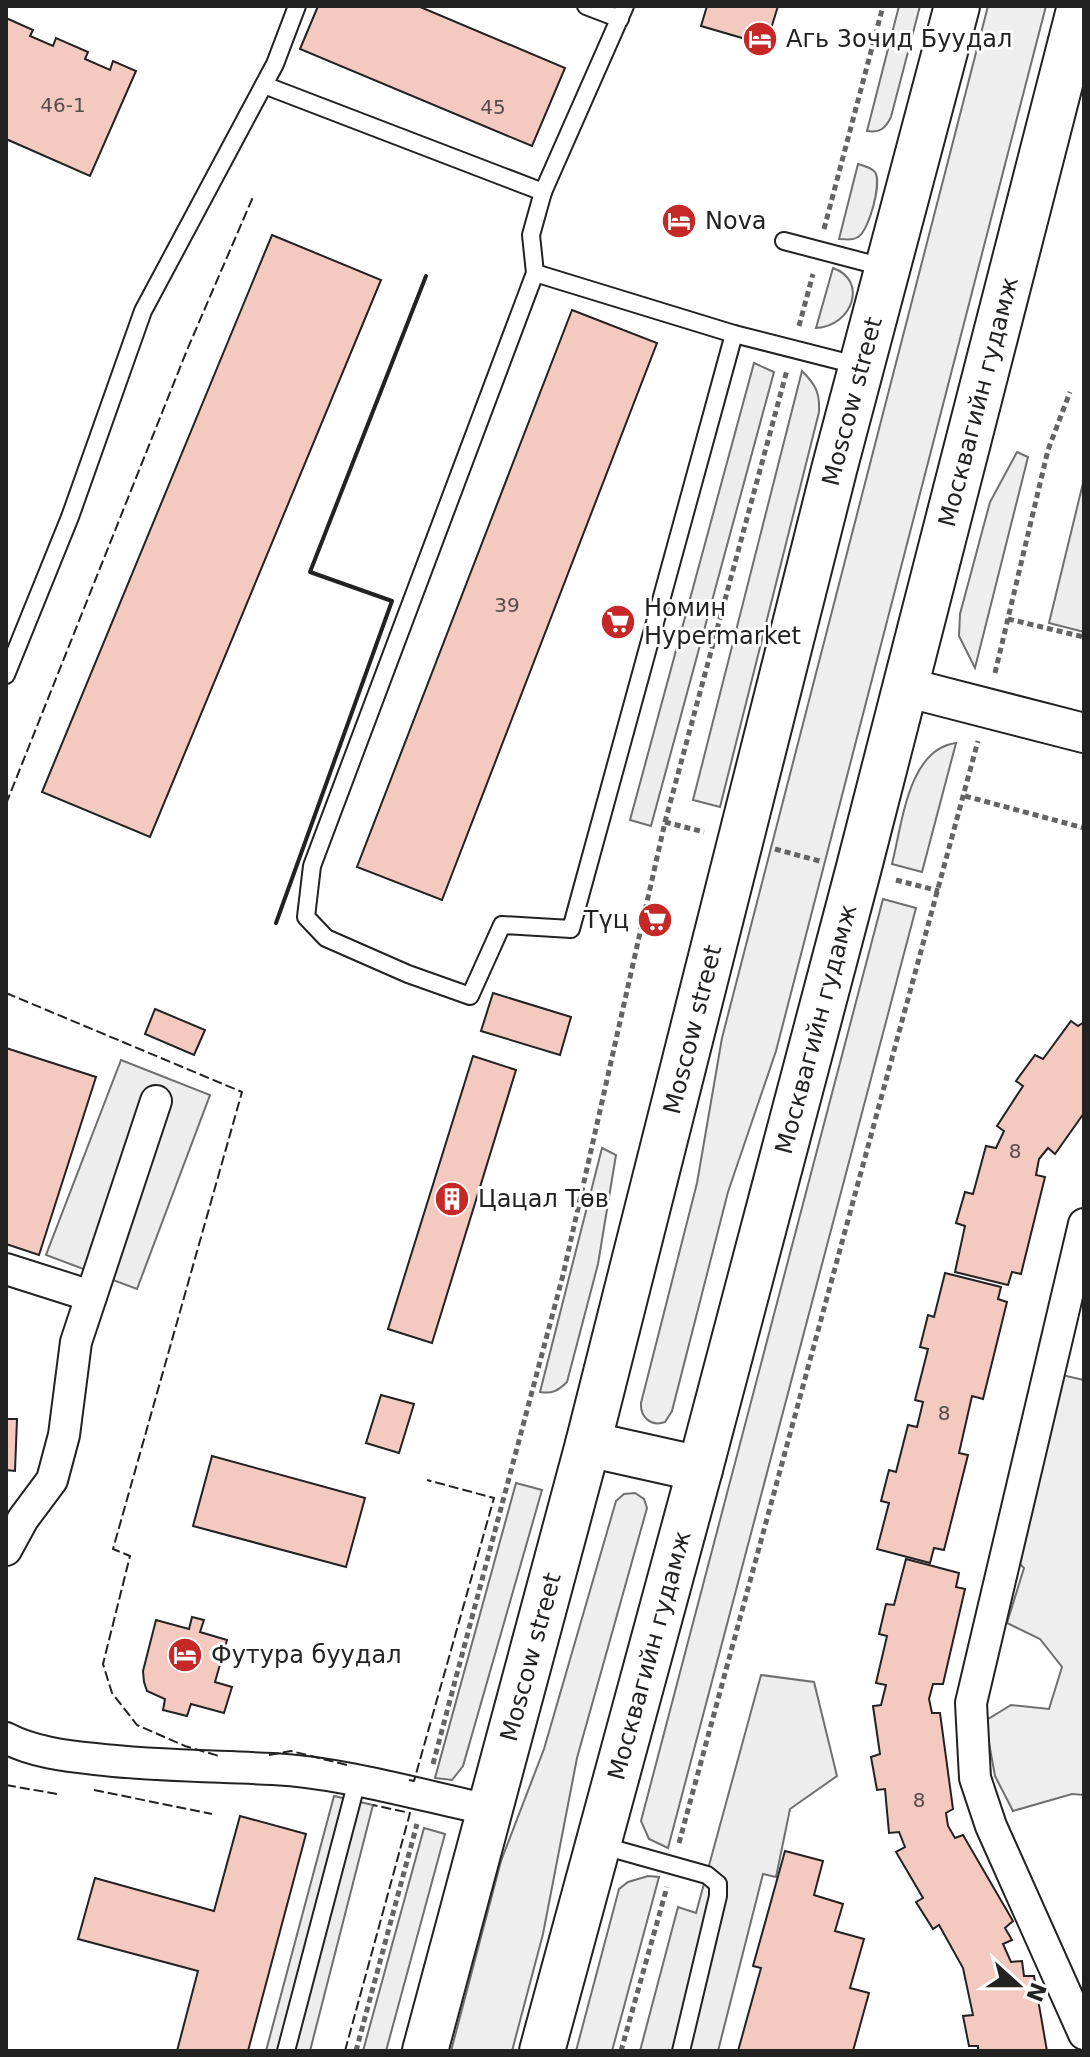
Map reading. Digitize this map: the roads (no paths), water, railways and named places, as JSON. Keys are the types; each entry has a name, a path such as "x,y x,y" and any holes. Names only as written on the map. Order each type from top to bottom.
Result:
{"highway":[{"name":"Moscow street","path":"425,2051 588,1444 862,366 957,6"},
{"name":"Москвагийн гудамж","path":"542,2051 700,1469 1080,6"},
{"path":"588,1444 700,1469"}],"street":[{"path":"905,687 1084,733"},
{"path":"6,1550 23,1519 52,1480 64,1435 76,1342 156,1101"},
{"path":"1084,1224 971,1703 975,1778 991,1826 1084,2034"},
{"path":"6,1269 91,1296"},
{"path":"6,1738 20,1745 73,1757 135,1764 275,1770 357,1781 490,1810"}],"lane":[{"path":"6,675 70,517 143,311 264,85 297,6"},
{"path":"586,6 622,12 543,192 531,235 535,273 312,866 306,917 326,938 408,974 470,996 502,925 571,929 734,334"},
{"path":"264,85 543,192"},
{"path":"784,241 888,269"},
{"path":"535,273 734,334 862,366"},
{"path":"286,2051 357,1781"},
{"path":"598,1845 707,1875 718,1884 718,1896 681,2051"}],"place":[{"name":"Агь 3очид Буудал","path":"760,39"},
{"name":"Nova","path":"679,221"},
{"name":"Номин Hyрermarket","path":"618,622"},
{"name":"Түц","path":"655,920"},
{"name":"Цацал Төв","path":"452,1199"},
{"name":"Футура буудал","path":"185,1655"}]}
